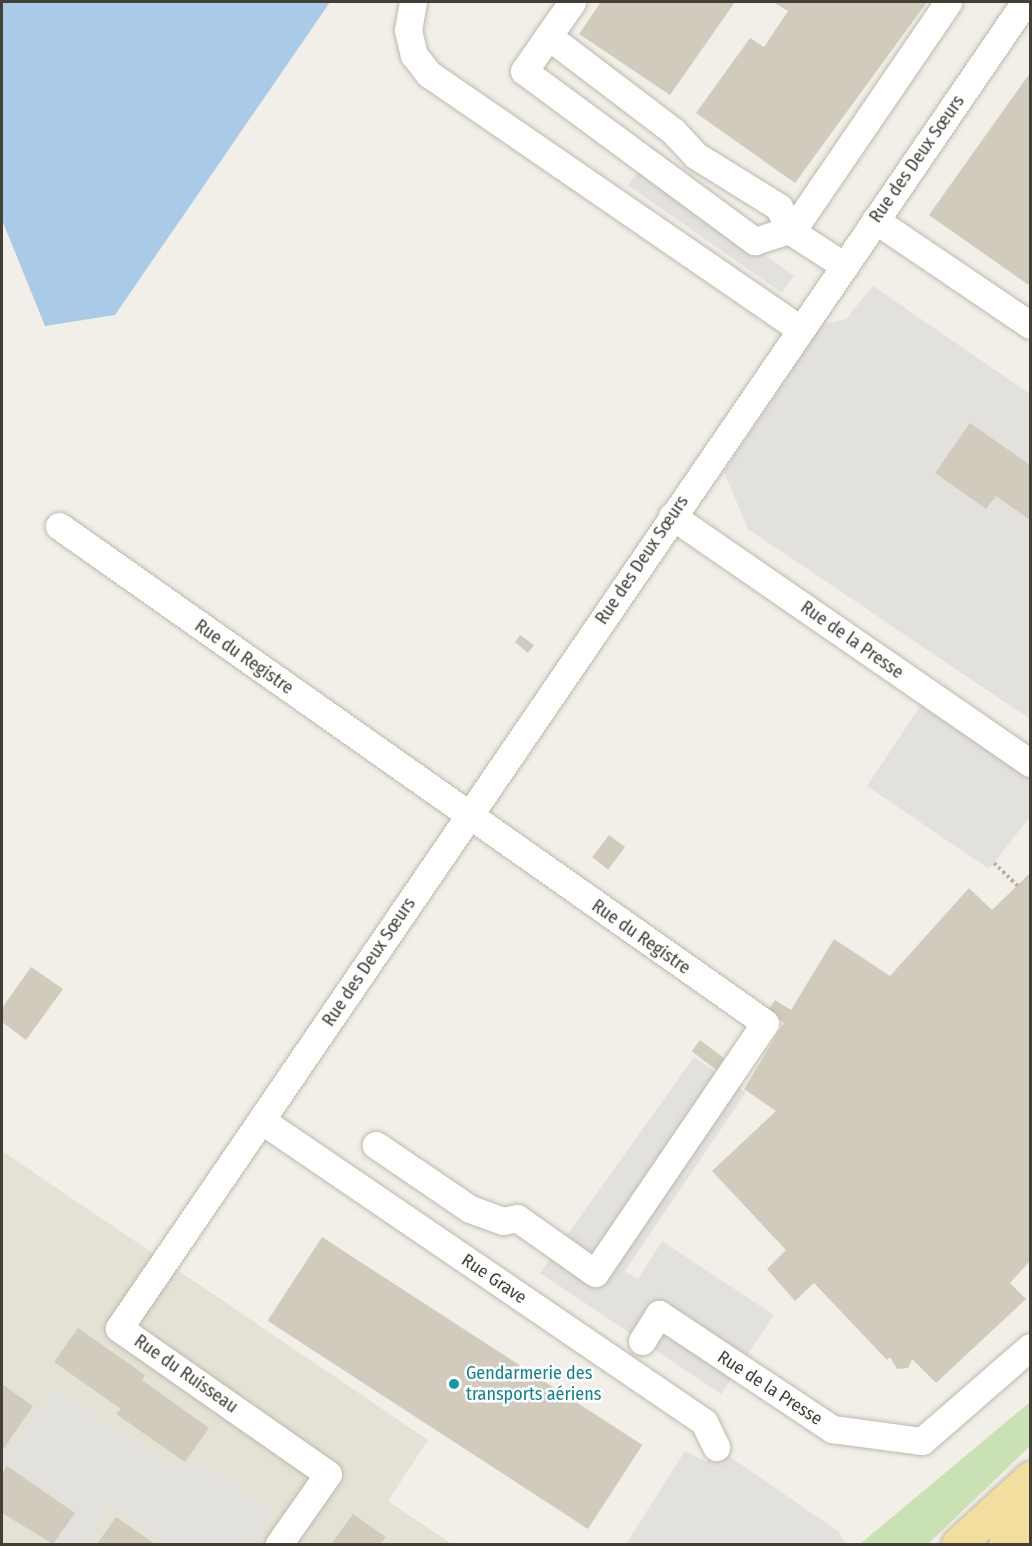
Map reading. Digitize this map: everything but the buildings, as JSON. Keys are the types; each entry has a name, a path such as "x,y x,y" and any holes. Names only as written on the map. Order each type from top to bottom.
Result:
{"main road":[{"path":"958,1545 1030,1478"},
{"path":"1005,1545 1030,1516"}],"lane":[{"path":"413,2 408,30 414,55 429,74 800,329"},
{"path":"572,2 524,71 755,241 790,230 948,2"},
{"name":"Rue des Deux Sœurs","path":"261,1120 1025,2"},
{"path":"548,36 673,131 695,154 779,207 790,230 843,266"},
{"path":"875,220 1030,325"},
{"name":"Rue de la Presse","path":"672,516 1030,763"},
{"name":"Rue du Registre","path":"58,526 765,1023 595,1274 517,1218 502,1221 470,1209 376,1145"},
{"name":"Rue Grave","path":"261,1120 704,1422 716,1448"},
{"name":"Rue du Ruisseau","path":"261,1120 119,1328 328,1474 279,1545"},
{"name":"Rue de la Presse","path":"642,1341 659,1314 832,1429 922,1441 1030,1347"}],"path":[{"path":"994,863 1018,886"}],"shaded area":[{"path":"640,168 794,276 782,293 628,185"},
{"path":"873,286 1030,394 1030,719 748,529 724,472 822,324 846,319"},
{"path":"923,702 1030,778 1030,817 989,869 867,786"},
{"path":"694,1057 746,1092 625,1271 638,1279 662,1241 774,1315 721,1394 540,1273"},
{"path":"2,1151 428,1440 388,1501 452,1544 2,1544"},
{"path":"54,1388 182,1472 193,1457 273,1511 249,1544 166,1544 111,1507 85,1544 55,1544 77,1511 3,1460"},
{"path":"716,1447 839,1532 846,1544 626,1544 685,1451 706,1462"}],"green space":[{"path":"1030,1402 1030,1446 928,1544 860,1544"}],"water":[{"path":"2,2 330,2 115,315 45,326 2,220"}],"place":[{"name":"Gendarmerie des transports aériens","path":"454,1384"}]}
